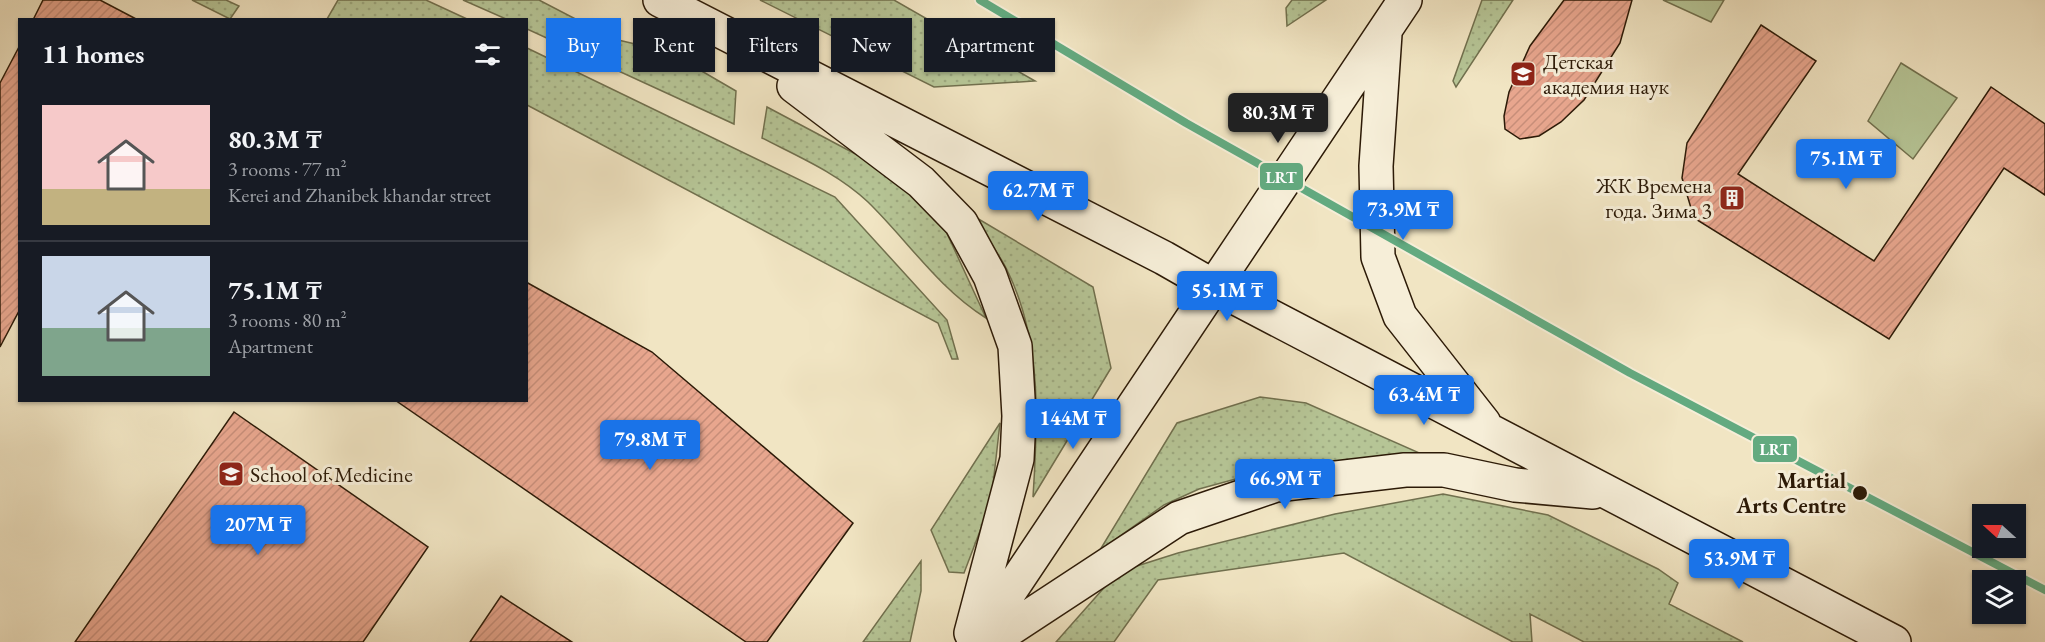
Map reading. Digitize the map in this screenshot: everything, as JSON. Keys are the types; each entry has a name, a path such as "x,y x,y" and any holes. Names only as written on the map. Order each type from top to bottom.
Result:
{"main road":[{"path":"660,0 1164,258 1213,286 1894,642"},
{"path":"976,642 1405,0"},
{"path":"1386,29 1376,166 1378,257 1400,316 1491,432"},
{"path":"721,31 921,182 961,224 990,276 1015,346 1019,416 1017,459 969,642"},
{"path":"990,642 1179,518 1276,485 1405,470 1444,470 1515,485 1608,493"}],"green space":[{"path":"192,0 226,0 239,6 231,18"},
{"path":"338,0 426,0 465,18 328,18"},
{"path":"463,0 539,0 574,18 546,18 546,38 528,29 528,18 504,18"},
{"path":"760,0 894,0 925,18 924,72 1019,72 1035,81 934,87 904,72 912,72 912,18 831,18 831,36 819,30 819,18 796,18"},
{"path":"1292,0 1326,0 1287,26 1286,8"},
{"path":"1482,0 1513,0 1456,87 1453,81"},
{"path":"1663,0 1724,0 1711,22"},
{"path":"621,41 633,43 633,72 703,72 736,91 734,124 621,72"},
{"path":"528,48 546,57 546,72 577,72 835,197 947,320 958,359 952,359 938,323 528,106"},
{"path":"1901,63 1957,98 1913,159 1868,121"},
{"path":"767,107 863,158 938,214 986,318 953,293 883,217 844,182 762,138"},
{"path":"970,214 1093,287 1111,368 1033,497 1036,411 1032,354 1027,326 1008,272"},
{"path":"1260,397 1306,403 1424,455 1243,477 1199,489 1164,505 1100,550 1177,423"},
{"path":"1000,423 991,502 964,573 949,572 931,530"},
{"path":"1443,494 1548,515 1658,569 1678,583 1669,604 1743,642 1584,642 1530,614 1532,642 1513,642 1344,553 1158,580 1114,642 1056,642 1118,572 1178,553 1335,514"},
{"path":"921,561 921,591 910,642 863,642"}],"building":[{"path":"43,0 100,0 134,18 34,18"},
{"path":"1564,0 1632,0 1620,43 1584,100 1561,122 1539,136 1520,139 1505,129 1504,116 1509,92 1530,46"},
{"name":"ЖК Времена года. Зима 3","path":"1761,25 1816,61 1738,174 1874,261 1991,87 2045,124 2045,195 2004,168 1889,339 1694,218 1682,178 1687,143"},
{"path":"18,49 18,313 0,347 0,83"},
{"path":"528,283 652,352 853,523 767,642 746,642 398,402 528,402"},
{"path":"234,412 428,547 363,642 75,642"},
{"path":"501,596 572,642 470,642"}],"transit line":[{"name":"LRT","path":"980,0 1186,123 1630,373 2045,590"}],"place":[{"name":"Детская академия наук","path":"1523,74"},
{"name":"ЖК Времена года. Зима 3","path":"1732,198"},
{"name":"School of Medicine","path":"231,474"},
{"name":"Martial Arts Centre","path":"1860,493"}]}
